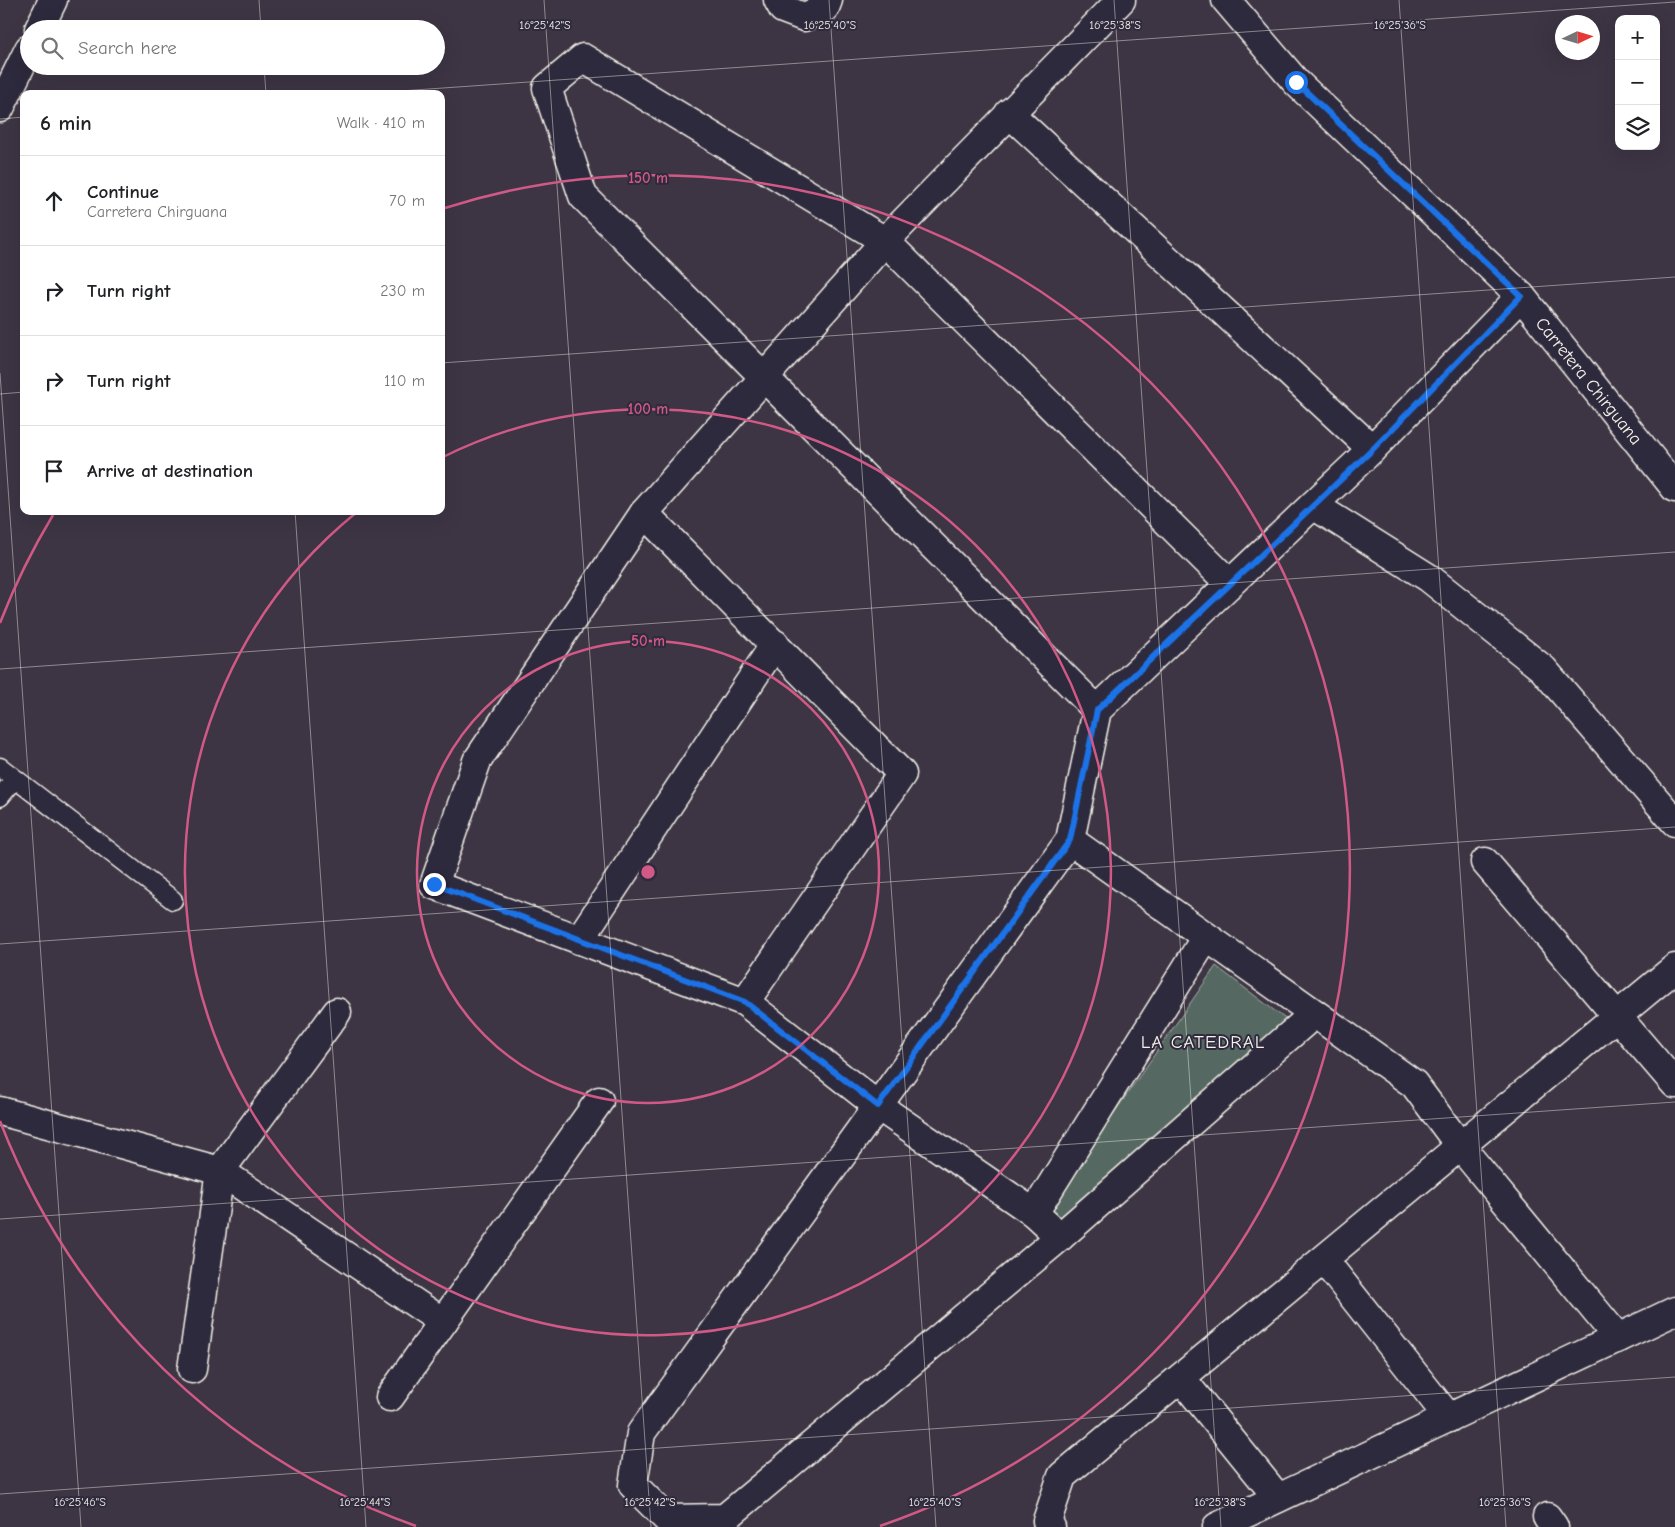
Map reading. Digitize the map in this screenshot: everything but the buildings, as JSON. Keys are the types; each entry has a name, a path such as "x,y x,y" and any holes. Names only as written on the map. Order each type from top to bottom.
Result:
{"street":[{"path":"43,20 53,0"},
{"path":"778,0 782,9 804,17 824,8 828,0"},
{"path":"1060,1237 1034,1212 878,1106 745,1002 434,884 477,761 644,513 885,241 1121,0"},
{"name":"Carretera Chirguana","path":"1226,0 1296,82 1521,296 1675,488"},
{"path":"1097,710 583,196 547,88 583,58 885,241 1230,584"},
{"path":"0,108 20,67"},
{"path":"1009,113 1372,450"},
{"path":"1314,1014 1060,1237 725,1518 667,1519 633,1485 641,1433 1070,840 1097,710 1372,450 1521,296"},
{"path":"1313,505 1429,578 1543,669 1675,822"},
{"path":"644,513 902,774 745,1002"},
{"path":"579,940 775,644"},
{"path":"1070,840 1414,1084 1460,1146 1618,1338"},
{"path":"1484,862 1675,1084"},
{"path":"1034,1212 1206,937"},
{"path":"1051,1527 1047,1521 1062,1476 1675,968"},
{"path":"192,1369 220,1171 338,1012"},
{"path":"390,1397 599,1101"},
{"path":"0,1111 220,1171 443,1322"},
{"path":"1324,1260 1449,1418"},
{"path":"1217,1527 1675,1311"},
{"path":"1181,1378 1278,1498"}],"lane":[{"path":"0,767 173,900"},
{"path":"0,797 15,779"}],"green space":[{"path":"1216,966 1292,1024 1066,1221 1048,1208"}],"district":[{"name":"LA CATEDRAL","path":"1203,1041"}],"route":[{"path":"434,884 745,1002 878,1106 1070,840 1097,710 1372,450 1521,296 1296,82"}]}
